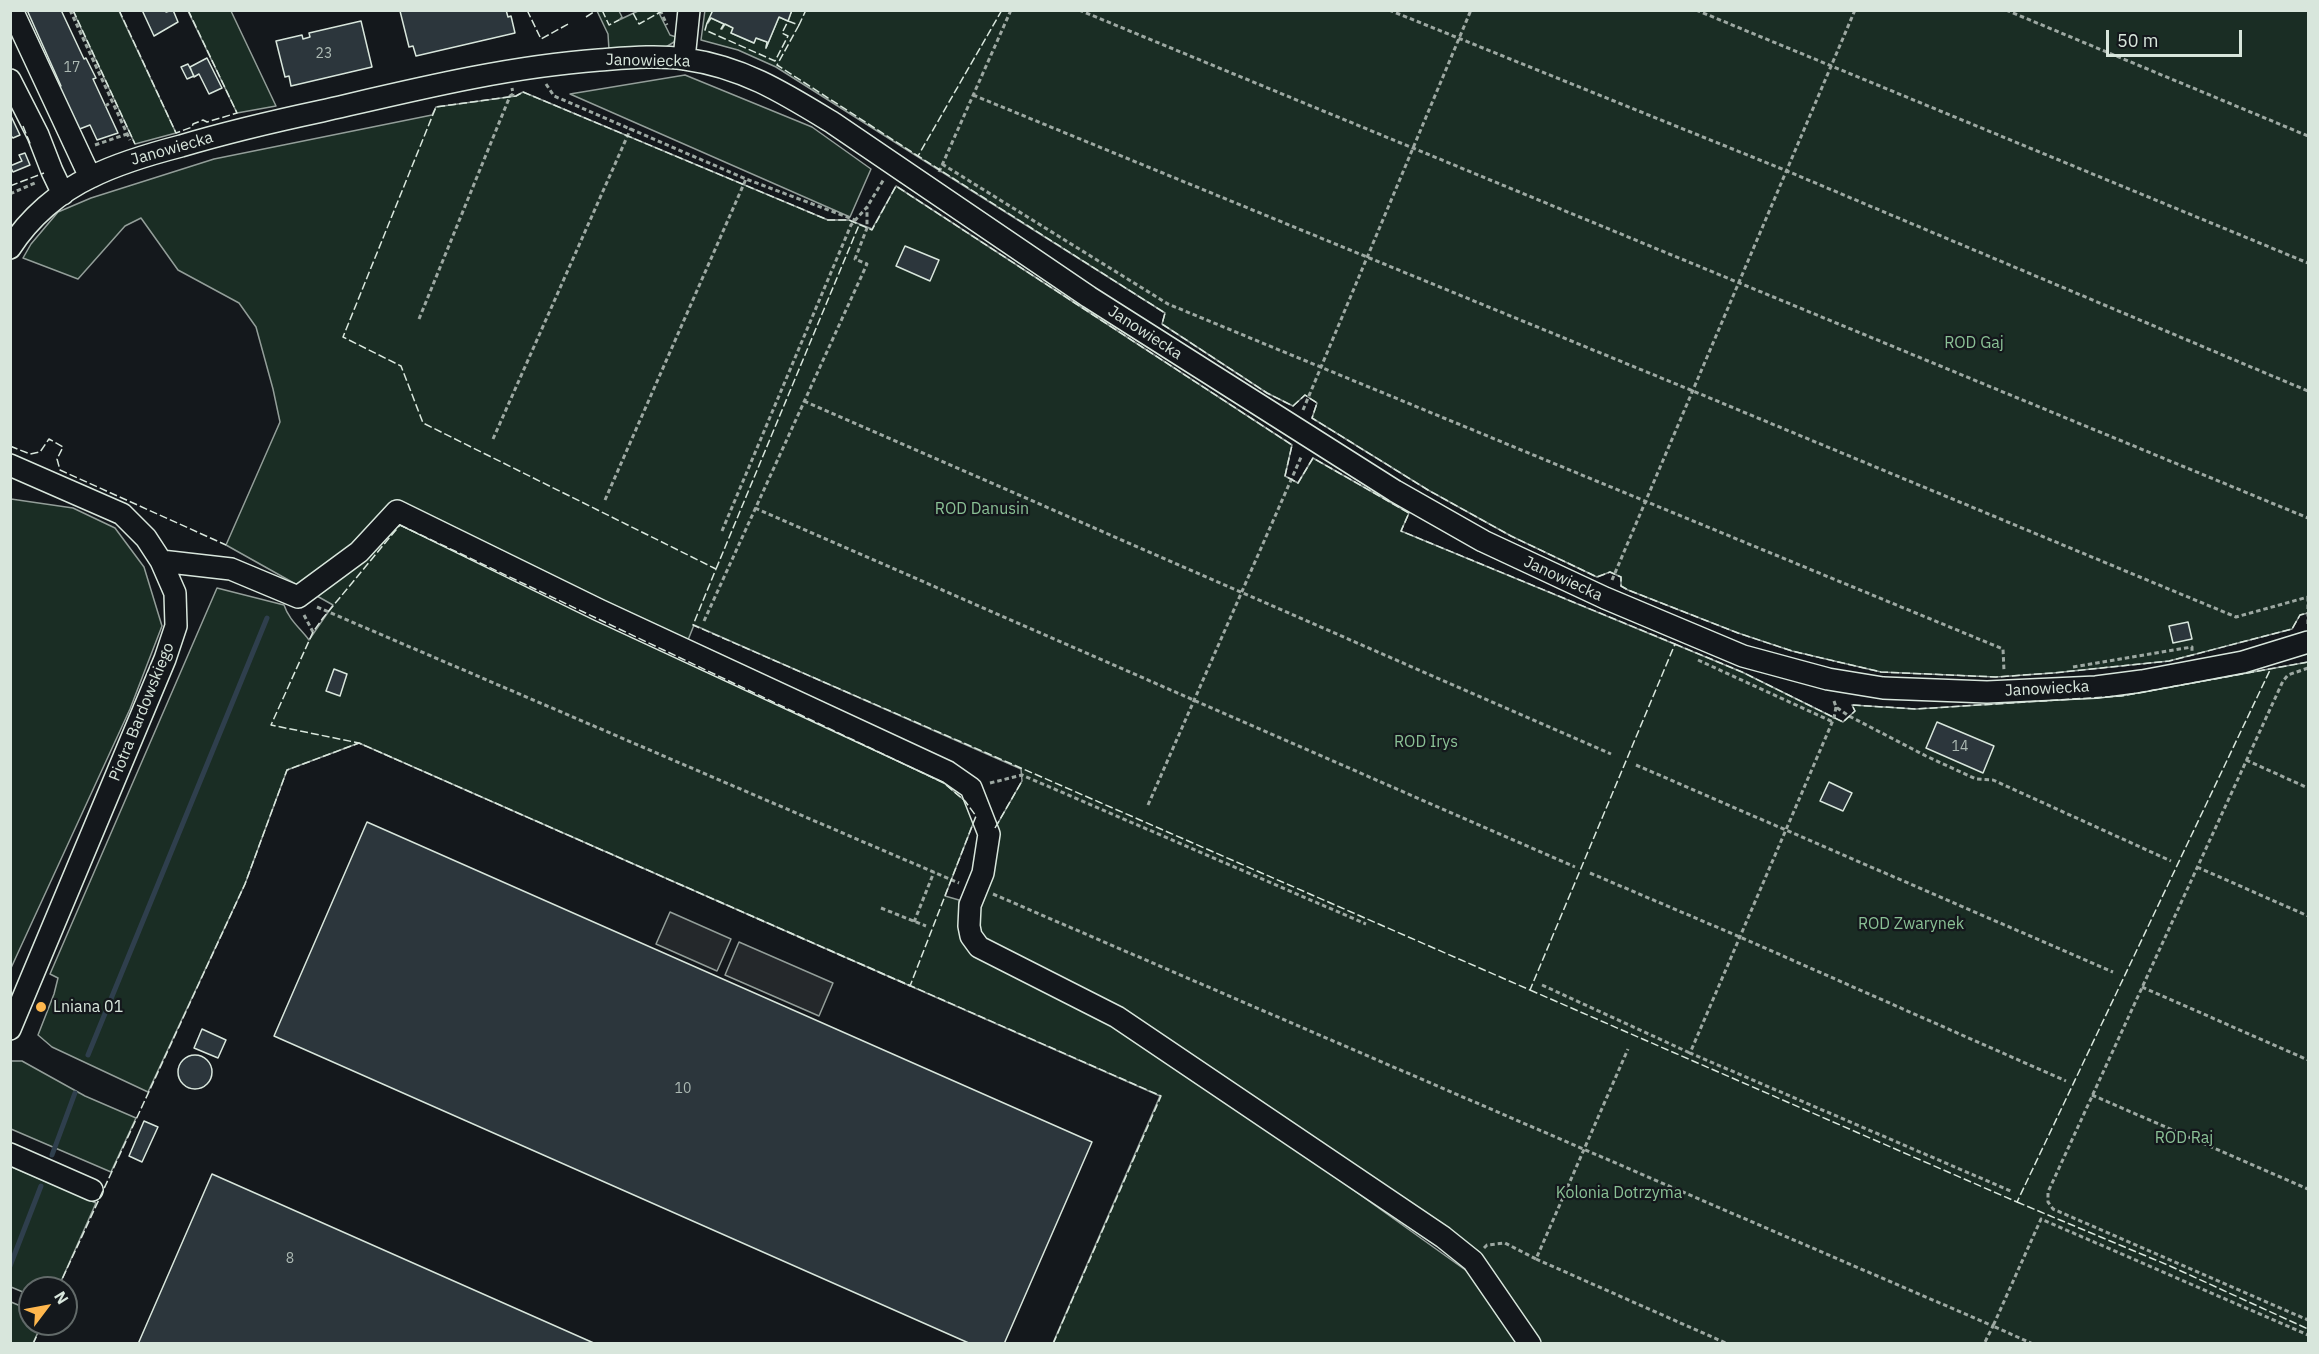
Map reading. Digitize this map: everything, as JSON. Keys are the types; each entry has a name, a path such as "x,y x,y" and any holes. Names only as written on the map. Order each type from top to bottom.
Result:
{"street":[{"path":"12,10 90,177"},
{"path":"684,59 689,10"},
{"name":"Janowiecka","path":"12,244 36,217 63,194 90,177 142,157 251,127 444,84 567,62 641,57 684,59 743,72 833,123 1089,297 1395,491 1484,541 1636,613 1743,656 1828,679 1883,688 1987,692 2096,687 2142,681 2243,662 2308,642"},
{"path":"10,80 38,135 51,171 63,194"},
{"name":"Piotra Bardowskiego","path":"10,465 122,514 146,538 161,561 175,593 176,626 156,681 10,1029"},
{"path":"161,561 231,569 298,597 359,552 397,511 599,610 948,772 971,788 989,834 983,873 970,905 971,936 979,947 1117,1017 1443,1237 1473,1260 1530,1344"},
{"path":"10,1154 92,1190"}],"path":[{"path":"70,10 133,147"},
{"path":"939,170 1011,10"},
{"path":"1079,10 2308,518"},
{"path":"1389,10 1787,171 2308,391"},
{"path":"1309,397 1471,10"},
{"path":"1696,10 2308,262"},
{"path":"1615,574 1855,10"},
{"path":"2006,10 2308,136"},
{"path":"82,55 89,52"},
{"path":"973,95 2236,617 2308,596 2308,614"},
{"path":"419,319 510,96"},
{"path":"554,96 746,179 855,220"},
{"path":"105,106 112,102"},
{"path":"493,440 630,128"},
{"path":"78,153 127,134"},
{"path":"722,531 851,225 867,207 893,164"},
{"path":"942,164 1168,304 2003,649 2003,670 2010,672"},
{"path":"605,500 746,179"},
{"path":"704,621 867,264 855,259 867,228 867,207"},
{"path":"804,401 1611,754"},
{"path":"1148,805 1310,437"},
{"path":"755,508 1575,867"},
{"path":"298,597 327,613 951,879"},
{"path":"307,624 313,632"},
{"path":"2070,667 2192,647 2192,655"},
{"path":"1691,657 1833,723"},
{"path":"2308,668 2288,675 2283,681 2048,1192 2048,1202 2053,1209 2308,1320"},
{"path":"1690,1053 1833,723 1836,707"},
{"path":"1849,716 1976,779 1993,780 2171,861"},
{"path":"2246,760 2308,788"},
{"path":"1636,765 2114,972"},
{"path":"971,788 1022,775 1366,924"},
{"path":"2197,867 2308,916"},
{"path":"915,922 934,872"},
{"path":"1590,873 2066,1081"},
{"path":"983,890 2033,1344"},
{"path":"881,908 926,926"},
{"path":"1542,985 1690,1053 2013,1192"},
{"path":"2142,987 2308,1060"},
{"path":"1536,1259 1628,1049"},
{"path":"2092,1095 2308,1189"},
{"path":"1984,1344 2041,1219 2308,1335"},
{"path":"1473,1260 1487,1245 1505,1243 1728,1344"}],"green space":[{"name":"ROD Gaj","path":"705,10 713,11 708,23 711,18 724,24 722,29 725,24 733,28 731,33 754,43 756,38 767,42 766,48 779,17 788,21 792,10 2308,11 2308,613 2300,615 2292,629 2169,661 1996,677 1881,672 1792,651 1738,633 1628,590 1621,586 1621,577 1610,572 1597,577 1511,536 1428,490 1312,418 1317,403 1305,395 1293,406 1267,393 1162,324 1165,313 776,67 738,50 701,40"},
{"path":"73,11 119,11 176,133 135,144"},
{"path":"188,11 231,11 276,106 237,113"},
{"path":"597,11 619,11 622,17 619,20 638,11 658,11 670,35 676,37 674,42 666,47 609,50 608,34"},
{"path":"685,75 812,127 871,169 850,217 570,94"},
{"path":"523,92 828,220 849,220 872,229 896,186 1292,445 1285,476 1298,483 1313,458 1409,513 1401,531 1742,672 1843,722 1855,711 1852,705 1916,709 2121,696 2308,662 2308,1343 1541,1343 1483,1260 1471,1247 1131,1016 1003,954 982,935 974,915 978,896 983,890 994,830 1022,781 1021,769 694,625 686,645 410,509 400,525 944,783 965,801 976,816 945,896 959,900 961,934 973,952 1106,1013 1471,1274 1523,1343 1053,1343 1160,1096 359,743 287,770 245,884 148,1092 52,1047 38,1035 58,978 50,974 217,588 284,605 292,620 309,640 333,605 226,545 280,422 256,327 239,303 178,270 141,218 125,226 78,279 23,258 31,244 58,212 91,198 214,159 432,115 436,107 516,96"},
{"path":"11,499 73,508 115,528 144,567 162,626 130,709 11,968"},
{"path":"11,1061 22,1061 85,1096 136,1118 111,1172 11,1129"},
{"path":"10,1166 96,1203 63,1276 18,1276 18,1290 11,1287"},
{"path":"11,1302 18,1305 18,1336 36,1336 33,1343 11,1343"}],"shaded area":[{"path":"670,912 731,939 717,971 656,944"},
{"path":"739,942 833,983 819,1016 725,975"}],"building":[{"path":"27,10 61,10 84,59 86,58 96,78 93,79 118,133 97,140 90,125 77,130 58,88 61,86"},
{"path":"142,10 165,10 166,12 173,10 178,22 154,36"},
{"path":"506,10 508,17 511,16 515,33 416,56 413,46 409,47 400,11"},
{"path":"713,10 792,10 788,21 779,17 766,48 767,42 756,38 754,43 731,33 733,28 725,24 721,29 724,24 711,18 707,23"},
{"path":"361,21 372,67 291,86 289,76 285,77 276,41 302,35 303,39 310,37 309,33"},
{"path":"207,58 222,88 209,94 199,74 194,77 190,67"},
{"path":"188,64 194,76 187,79 181,67"},
{"path":"10,114 20,135 13,138 10,135"},
{"path":"25,153 30,165 13,172 10,166 22,161 19,155"},
{"path":"905,246 939,260 930,281 896,266"},
{"path":"2188,622 2192,639 2173,643 2169,626"},
{"path":"334,669 347,674 340,696 326,691"},
{"path":"1937,722 1994,746 1983,773 1926,748"},
{"path":"1829,782 1852,793 1843,811 1820,801"},
{"path":"367,822 1092,1142 1004,1344 971,1344 274,1036"},
{"path":"202,1029 226,1040 218,1058 194,1048"},
{"path":"195,1055 207,1060 212,1072 207,1084 195,1089 183,1084 178,1072 183,1060"},
{"path":"144,1121 158,1127 142,1162 129,1156"},
{"path":"212,1174 596,1344 138,1344"}],"waterway":[{"path":"88,1055 267,618"},
{"path":"52,1155 75,1093"},
{"path":"10,1266 41,1186"}],"fence":[{"path":"73,10 135,144"},
{"path":"119,10 176,133 203,120 207,122 237,113 188,10"},
{"path":"527,10 541,39 570,23"},
{"path":"586,17 597,10"},
{"path":"602,10 609,25 619,20"},
{"path":"633,13 639,24 664,10"},
{"path":"707,23 705,30 775,61 788,36 782,33 788,21 799,25 806,10"},
{"path":"1002,10 918,156 1165,313 1162,324 1267,393 1293,406 1305,395 1317,403 1312,418 1428,490 1511,536 1597,577 1610,572 1621,577 1621,586 1628,590 1738,633 1792,651 1881,672 1996,677 2169,661 2292,629 2300,615 2308,613"},
{"path":"799,25 777,65 918,156"},
{"path":"523,92 828,220 849,220 872,230 896,186 1292,445 1285,476 1298,483 1313,458 1409,513 1401,531 1675,644 1530,990 693,625 716,569 423,423 401,366 343,337 436,107 516,96 523,92"},
{"path":"23,126 31,146"},
{"path":"10,186 44,173"},
{"path":"716,569 859,225"},
{"path":"10,446 30,454 40,452 49,439 63,447 57,459 60,470 226,545"},
{"path":"400,525 944,783 965,801 976,816 910,986 359,743 271,725 313,632 400,525"},
{"path":"1675,644 1742,672 1843,722 1855,711 1852,705 1916,709 2121,696 2308,662"},
{"path":"1530,990 2017,1202 2271,668"},
{"path":"64,1276 245,884 287,770 359,743 1161,1096 1053,1344"},
{"path":"995,828 1022,781"},
{"path":"2017,1202 2170,1266 2308,1329"},
{"path":"33,1344 37,1336"}],"place":[{"name":"Lniana 01","path":"41,1007"}],"park label":[{"name":"ROD Danusin","path":"982,509"},
{"name":"ROD Irys","path":"1426,742"},
{"name":"ROD Zwarynek","path":"1911,924"},
{"name":"ROD Raj","path":"2184,1138"},
{"name":"Kolonia Dotrzyma","path":"1619,1193"}]}
